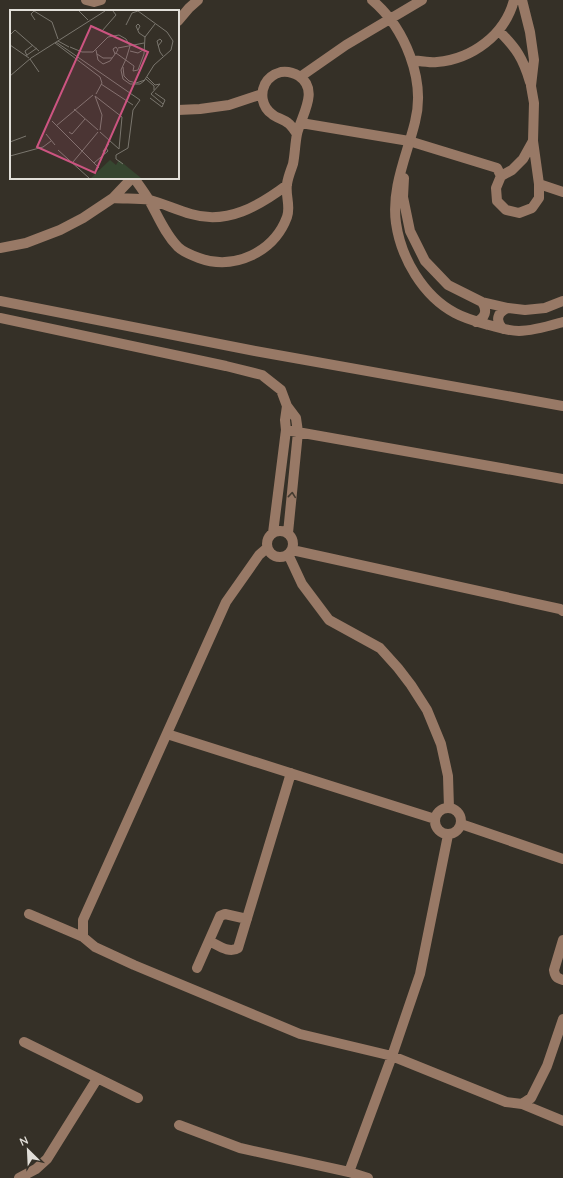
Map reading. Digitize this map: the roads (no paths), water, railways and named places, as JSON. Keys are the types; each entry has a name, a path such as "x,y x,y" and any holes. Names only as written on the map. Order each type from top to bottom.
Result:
{"street":[{"path":"86,0 94,2 101,0"},
{"path":"179,21 189,8 198,0"},
{"path":"372,0 390,19 406,46 412,60 416,80 418,101 415,121 396,194 396,222 402,249 415,274 432,296 454,313 476,322 503,329 519,331 535,329 563,322"},
{"path":"300,76 341,48 422,0"},
{"path":"412,60 435,62 459,58 481,47 499,31 512,10 514,0"},
{"path":"522,0 530,32 534,60 531,86"},
{"path":"499,31 518,52 525,65 531,86 534,103 532,141 539,184 539,198 532,208 519,213 506,210 498,201 496,188 501,176 512,170 523,159 532,141"},
{"path":"134,179 149,200 156,215 178,247 188,254 209,262 223,263 236,261 260,251 277,237 288,215 289,208 287,185 295,154 297,134 309,99 309,93 300,76 288,72 276,74 266,82 262,94 263,101 271,114 287,122 297,134"},
{"path":"179,110 200,109 229,104 262,94"},
{"path":"301,123 409,141 498,168 501,176"},
{"path":"409,141 403,197 410,231 425,261 448,285 482,302 508,308 525,310 545,308 563,301"},
{"path":"0,248 26,244 60,230 83,218 113,198 132,179"},
{"path":"539,184 563,192"},
{"path":"113,198 149,200 192,215 217,217 230,216 252,208 273,196 287,185"},
{"path":"0,301 255,351 563,406"},
{"path":"476,322 484,316 485,307 482,302"},
{"path":"503,329 497,320 498,314 502,310 508,308"},
{"path":"0,318 250,371 262,375 281,390 287,406 296,418 298,432 288,533 293,541 290,552 302,584 329,620 380,648 411,685 427,710 441,744 448,776 449,808"},
{"path":"287,406 285,420 286,430 272,533 267,540 267,548 274,556 284,556 290,552 560,609 563,611"},
{"path":"286,430 563,479"},
{"path":"272,533 280,531 288,533"},
{"path":"83,937 83,920 226,602 259,555 267,548"},
{"path":"167,734 435,819"},
{"path":"209,941 229,950 238,948 292,773"},
{"path":"449,808 457,812 461,820 461,824 456,832 448,835 438,830 435,825 435,819 440,811 449,808"},
{"path":"461,824 563,860"},
{"path":"349,1172 392,1056 420,974 448,835"},
{"path":"29,914 83,937 95,947 134,965 300,1034 392,1056 506,1102 522,1104 563,1121"},
{"path":"197,968 220,916 225,914 247,919"},
{"path":"563,940 554,970 557,978 563,980"},
{"path":"522,1104 531,1098 547,1066 563,1019"},
{"path":"24,1042 138,1098"},
{"path":"19,1178 36,1169 47,1159 97,1079"},
{"path":"179,1125 240,1148 349,1172 368,1178"}]}
